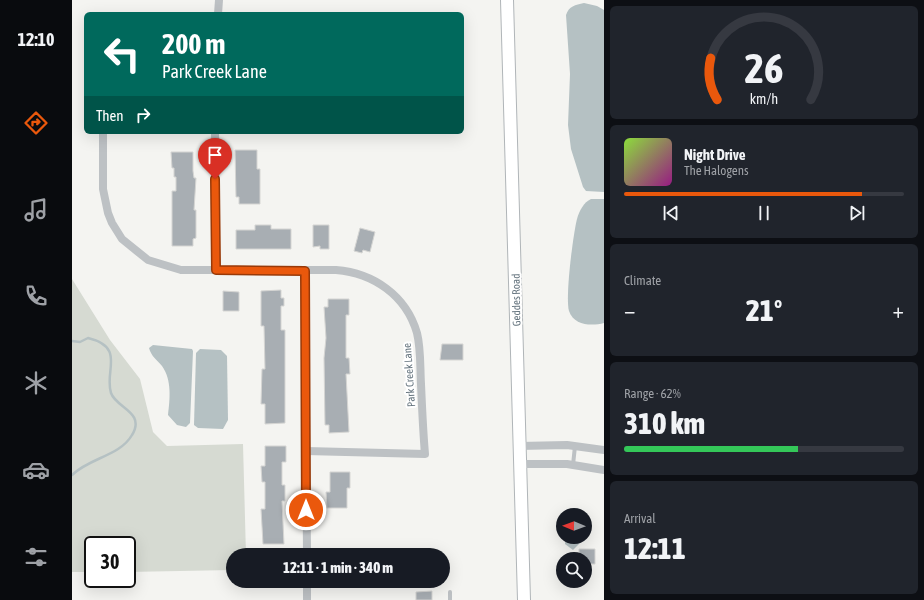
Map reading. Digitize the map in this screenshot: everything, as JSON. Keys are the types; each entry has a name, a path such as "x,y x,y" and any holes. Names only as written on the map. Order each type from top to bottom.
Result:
{"main road":[{"name":"Geddes Road","path":"507,0 524,600"}],"street":[{"path":"218,12 219,0"},
{"name":"Park Creek Lane","path":"103,134 104,195 112,223 122,239 139,254 157,264 180,270 336,270 363,275 389,290 408,313 418,341 425,454 306,451"},
{"path":"215,134 216,270"},
{"path":"305,271 307,548"},
{"path":"519,446 575,446 604,450"},
{"path":"520,464 573,465 604,470"},
{"path":"307,588 307,600"}],"lane":[{"path":"573,465 575,446"},
{"path":"450,592 450,600"}],"shaded area":[{"path":"584,3 597,6 604,10 604,192 586,191 583,187 571,149 568,125 570,74 566,15 567,12 575,5"},
{"path":"591,199 604,199 604,323 584,324 575,320 571,316 568,304 568,293 570,266 577,219 582,207"},
{"path":"72,279 110,340 140,379 153,432 167,446 243,444 246,548 226,548 226,570 136,572 136,536 84,536 84,572 72,572"},
{"path":"153,345 192,349 193,351 190,423 186,427 177,425 168,415 170,396 169,383 165,371 150,351 149,348"},
{"path":"200,349 221,350 227,356 228,420 223,429 198,428 194,425 196,353"},
{"path":"565,544 579,544 573,550"}],"building":[{"path":"235,150 257,150 257,169 260,169 260,204 239,204 239,197 236,197"},
{"path":"171,152 193,152 193,171 194,178 196,178 194,210 196,210 196,238 193,239 193,246 172,246 172,191 176,191 176,177 174,177 174,168 172,168"},
{"path":"255,225 271,225 271,229 291,229 291,249 236,249 236,230 255,230"},
{"path":"313,225 329,225 329,249 320,249 320,246 313,247"},
{"path":"360,228 375,232 370,252 363,250 362,253 354,251"},
{"path":"281,290 281,298 284,298 284,306 281,306 281,330 285,330 285,423 265,424 265,404 261,404 262,369 265,369 264,326 261,326 261,291"},
{"path":"223,291 239,292 239,311 223,311"},
{"path":"328,299 349,299 349,315 346,315 346,358 349,358 350,374 346,374 349,432 329,433 329,425 325,425 324,358 326,338 324,307 328,307"},
{"path":"442,344 463,344 463,360 440,360"},
{"path":"265,446 286,446 286,462 282,462 282,485 285,485 285,501 282,501 284,544 263,544 261,509 265,509 265,482 262,482 261,466 265,466"},
{"path":"330,472 350,472 350,488 347,488 347,508 327,508 326,492 330,492"},
{"path":"579,549 595,549 595,564 592,564 592,552 579,552"},
{"path":"432,591 432,600 416,600 416,592"}],"waterway":[{"path":"72,341 80,342 88,338 100,342 107,347 111,361 111,393 118,403 129,411 135,421 135,427 132,435 127,442 120,448 79,469 72,475"}],"route":[{"path":"215,179 216,270 305,271 306,510"}]}
